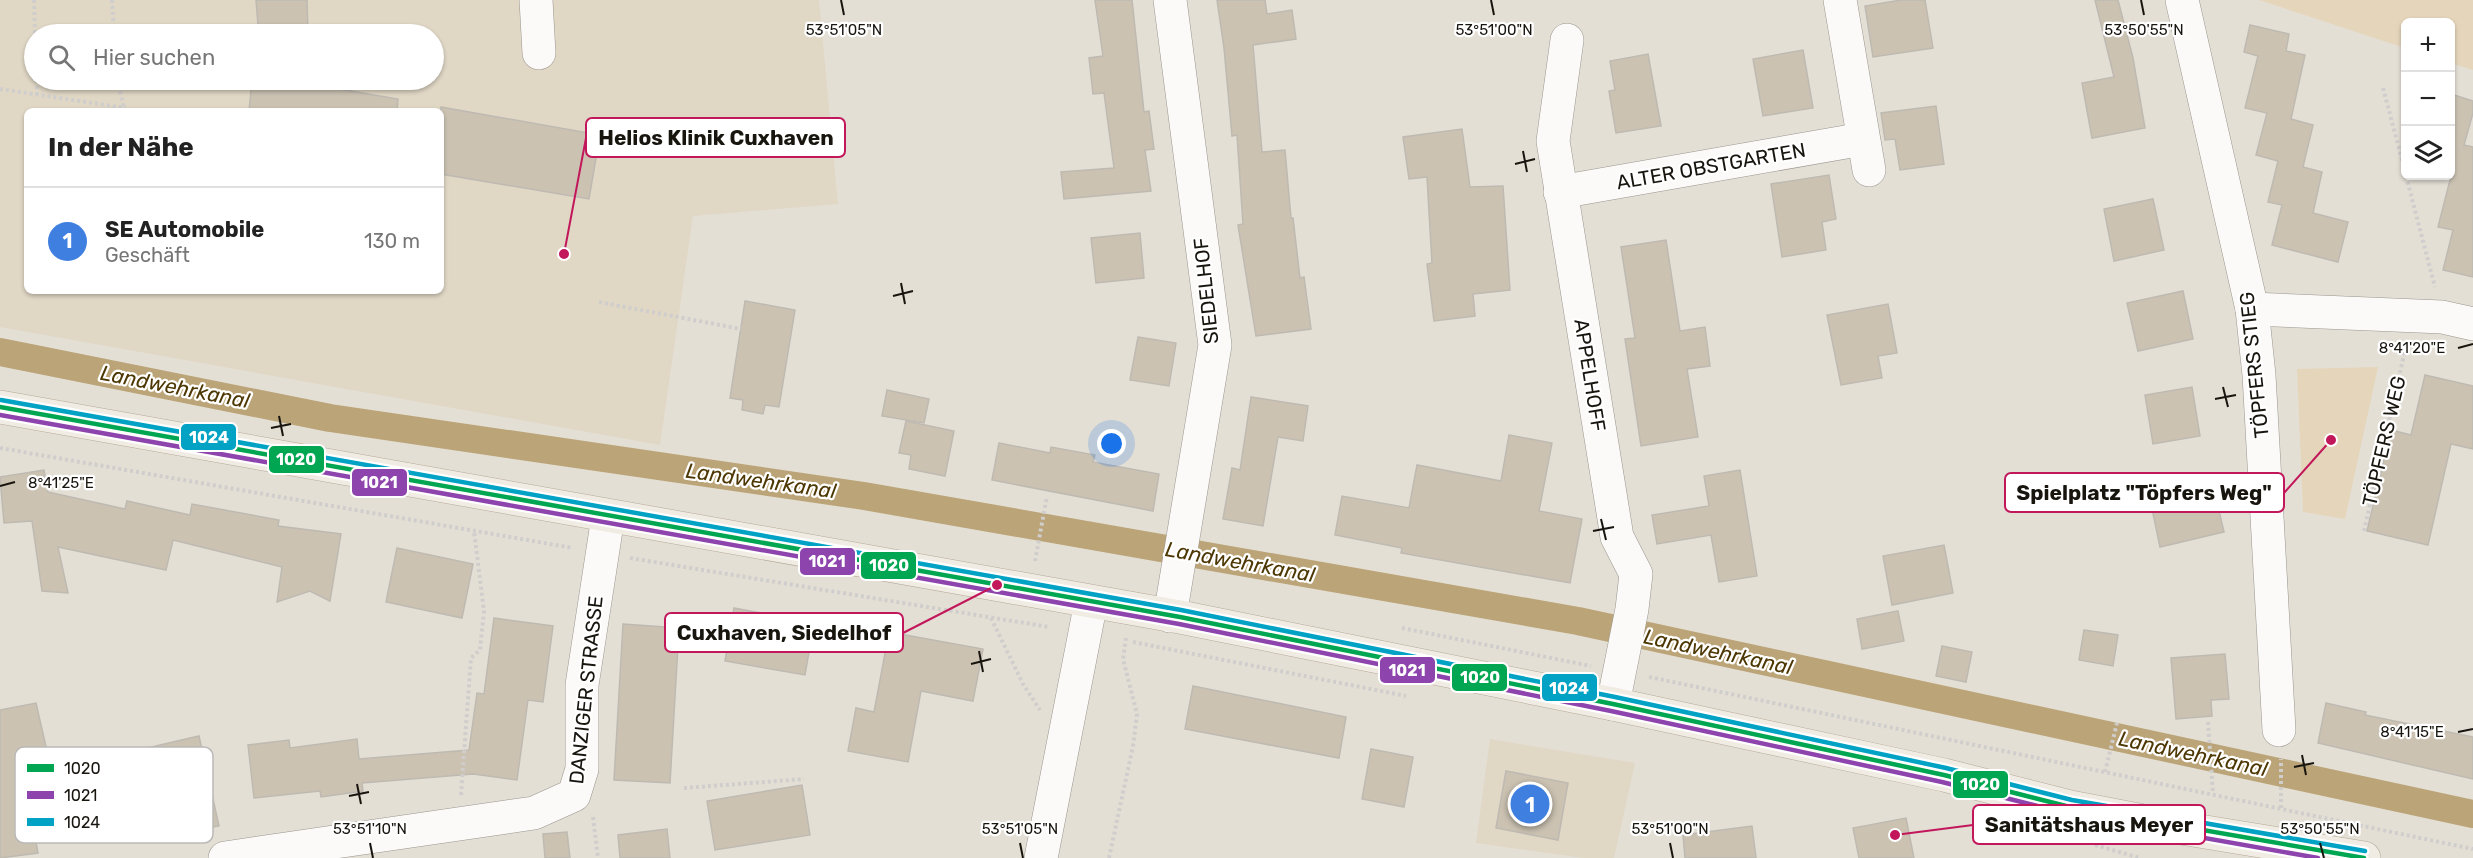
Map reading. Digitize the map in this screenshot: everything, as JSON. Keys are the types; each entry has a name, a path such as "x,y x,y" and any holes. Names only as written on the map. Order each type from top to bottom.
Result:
{"main road":[{"path":"0,407 608,517 1128,625 1170,616 1944,775 2268,853 2364,858"}],"street":[{"path":"536,0 539,53"},
{"name":"SIEDELHOF","path":"1170,0 1215,345 1170,616"},
{"name":"ALTER OBSTGARTEN","path":"1560,192 1866,155 1840,0"},
{"name":"TÖPFERS STIEG","path":"2183,4 2252,309 2259,375 2280,739"},
{"name":"APPELHOFF","path":"1567,40 1553,141 1617,537 1636,574 1632,609 1612,705"},
{"path":"2252,309 2443,319"},
{"name":"DANZIGER STRASSE","path":"225,858 534,813 574,795 582,769 582,685 608,517"},
{"path":"1041,858 1088,617"}],"path":[{"path":"34,0 35,24"},
{"path":"112,0 113,24"},
{"name":"TÖPFERS WEG","path":"2383,88 2401,156"},
{"path":"0,89 113,108"},
{"path":"37,90 37,95"},
{"path":"120,90 124,108"},
{"name":"TÖPFERS WEG","path":"2364,531 2443,319 2407,180"},
{"path":"599,302 741,329"},
{"path":"0,448 602,554 991,618 1088,617 1414,697"},
{"path":"1038,550 1047,496"},
{"path":"459,824 471,658 480,650 483,611 474,531"},
{"path":"991,618 1023,684 1063,745"},
{"path":"1109,858 1133,746 1137,714 1123,659 1128,625"},
{"path":"2105,772 2117,723"},
{"path":"2208,723 2213,794"},
{"path":"2280,739 2283,801"},
{"path":"684,788 804,779"},
{"path":"592,815 598,858"}],"shaded area":[{"path":"0,0 819,0 838,204 693,216 660,445 0,327"},
{"path":"2259,0 2473,0 2473,70 2455,64 2455,18 2401,18 2401,47"},
{"path":"2378,367 2345,519 2303,512 2297,369"},
{"path":"1490,739 1635,763 1614,858 1584,858 1476,843"}],"building":[{"path":"256,0 307,0 308,24 258,24"},
{"path":"1095,0 1132,0 1144,112 1149,111 1154,149 1145,150 1151,191 1064,199 1061,172 1114,168 1104,93 1093,94 1089,58 1103,56"},
{"path":"1217,0 1265,0 1267,14 1292,10 1296,39 1253,45 1262,152 1285,150 1291,218 1293,218 1300,278 1304,277 1311,329 1256,336 1238,225 1243,224 1237,135 1232,136"},
{"path":"1901,0 1925,0 1933,48 1873,57 1865,6"},
{"path":"2095,0 2118,0 2133,58 2145,128 2092,138 2082,83 2114,77"},
{"path":"2250,25 2289,34 2286,51 2305,55 2291,119 2313,125 2303,167 2322,172 2313,213 2348,222 2338,262 2272,245 2282,205 2268,202 2278,161 2256,155 2267,113 2245,108 2258,56 2244,52"},
{"path":"1803,50 1813,108 1763,116 1753,59"},
{"path":"1648,54 1661,126 1616,133 1609,91 1615,90 1610,61"},
{"path":"251,90 345,90 398,99 397,108 249,108"},
{"path":"2455,95 2473,101 2473,113 2464,145 2473,147 2473,277 2443,270 2453,230 2438,227 2450,180 2455,180"},
{"path":"1936,106 1944,164 1900,170 1895,139 1885,140 1881,113"},
{"path":"441,107 600,135 589,199 444,175 444,108"},
{"path":"1462,129 1470,187 1503,186 1510,290 1473,294 1475,316 1434,321 1427,264 1432,263 1427,177 1409,179 1403,137"},
{"path":"1829,175 1836,219 1822,222 1826,250 1782,257 1771,184"},
{"path":"2153,199 2164,250 2114,261 2104,209"},
{"path":"1140,233 1144,278 1096,283 1091,238"},
{"path":"1666,240 1680,331 1705,327 1710,366 1687,369 1698,437 1641,446 1625,339 1635,338 1621,247"},
{"path":"2183,291 2193,339 2138,351 2127,303"},
{"path":"745,301 795,310 779,407 765,405 763,414 742,410 743,400 730,398"},
{"path":"1888,304 1897,353 1878,356 1882,378 1841,385 1827,315"},
{"path":"1138,337 1176,343 1169,386 1130,380"},
{"path":"2425,375 2473,386 2473,449 2451,444 2428,545 2367,531 2391,430 2411,435"},
{"path":"2192,387 2200,436 2153,444 2145,395"},
{"path":"887,390 929,399 924,423 882,416"},
{"path":"1251,397 1308,406 1303,441 1278,437 1263,526 1223,519 1232,468 1240,470"},
{"path":"906,421 954,431 945,476 909,469 911,455 899,453"},
{"path":"1509,435 1552,443 1539,511 1582,519 1570,583 1401,553 1402,548 1335,535 1342,496 1409,508 1417,465 1501,481"},
{"path":"999,443 1050,453 1051,447 1095,455 1093,462 1159,474 1153,511 992,480"},
{"path":"44,470 48,492 125,509 127,501 190,515 192,504 279,520 278,526 341,534 330,601 310,591 277,602 282,567 173,540 166,570 58,547 68,593 42,591 32,521 4,523 0,477"},
{"path":"1740,470 1757,576 1719,582 1711,535 1657,544 1652,515 1709,506 1704,476"},
{"path":"2213,485 2224,532 2160,547 2150,499"},
{"path":"1944,545 1953,593 1892,605 1883,556"},
{"path":"397,548 473,564 462,618 386,602"},
{"path":"734,608 814,623 805,675 725,661"},
{"path":"1898,611 1904,641 1862,649 1857,619"},
{"path":"494,618 553,626 543,702 528,700 517,780 473,774 362,783 363,791 321,797 320,791 254,798 248,745 289,740 290,748 357,739 359,759 469,750 477,693 484,694"},
{"path":"623,624 679,628 670,783 614,780"},
{"path":"2084,630 2118,635 2113,666 2079,660"},
{"path":"889,632 983,649 973,701 921,691 908,762 848,751 856,708 874,712"},
{"path":"1942,646 1972,652 1966,682 1936,676"},
{"path":"2225,654 2229,699 2211,700 2212,716 2176,719 2171,658"},
{"path":"1193,686 1346,717 1339,758 1185,729"},
{"path":"36,703 46,747 15,747 15,843 36,843 38,853 0,858 0,710"},
{"path":"2326,703 2366,712 2365,715 2473,737 2473,779 2318,743"},
{"path":"199,736 201,747 151,747"},
{"path":"1371,749 1413,757 1404,807 1362,799"},
{"path":"1506,771 1568,783 1558,840 1496,828"},
{"path":"802,785 810,835 715,850 707,801"},
{"path":"213,799 219,826 213,827"},
{"path":"1906,818 1914,858 1859,858 1853,828"},
{"path":"1752,826 1756,858 1685,858 1683,835"},
{"path":"667,829 670,858 620,858 618,835"},
{"path":"567,832 570,858 545,858 543,834"}],"waterway":[{"name":"Landwehrkanal","path":"0,352 330,418 864,496 1578,621 2473,814"}],"transit line":[{"name":"1024","path":"1,400 1181,610 1615,697 1946,768 2072,800 2365,851"},
{"name":"1020","path":"0,407 1180,617 1613,704 1944,775 2070,807 2364,858"},
{"name":"1021","path":"0,415 1179,624 1611,711 1942,782 2069,814 2318,858"}],"place":[{"name":"Helios Klinik Cuxhaven","path":"564,254"},
{"name":"Spielplatz \"Töpfers Weg\"","path":"2331,440"},
{"name":"Cuxhaven, Siedelhof","path":"997,585"},
{"name":"SE Automobile","path":"1530,804"},
{"name":"Sanitätshaus Meyer","path":"1895,835"}]}
